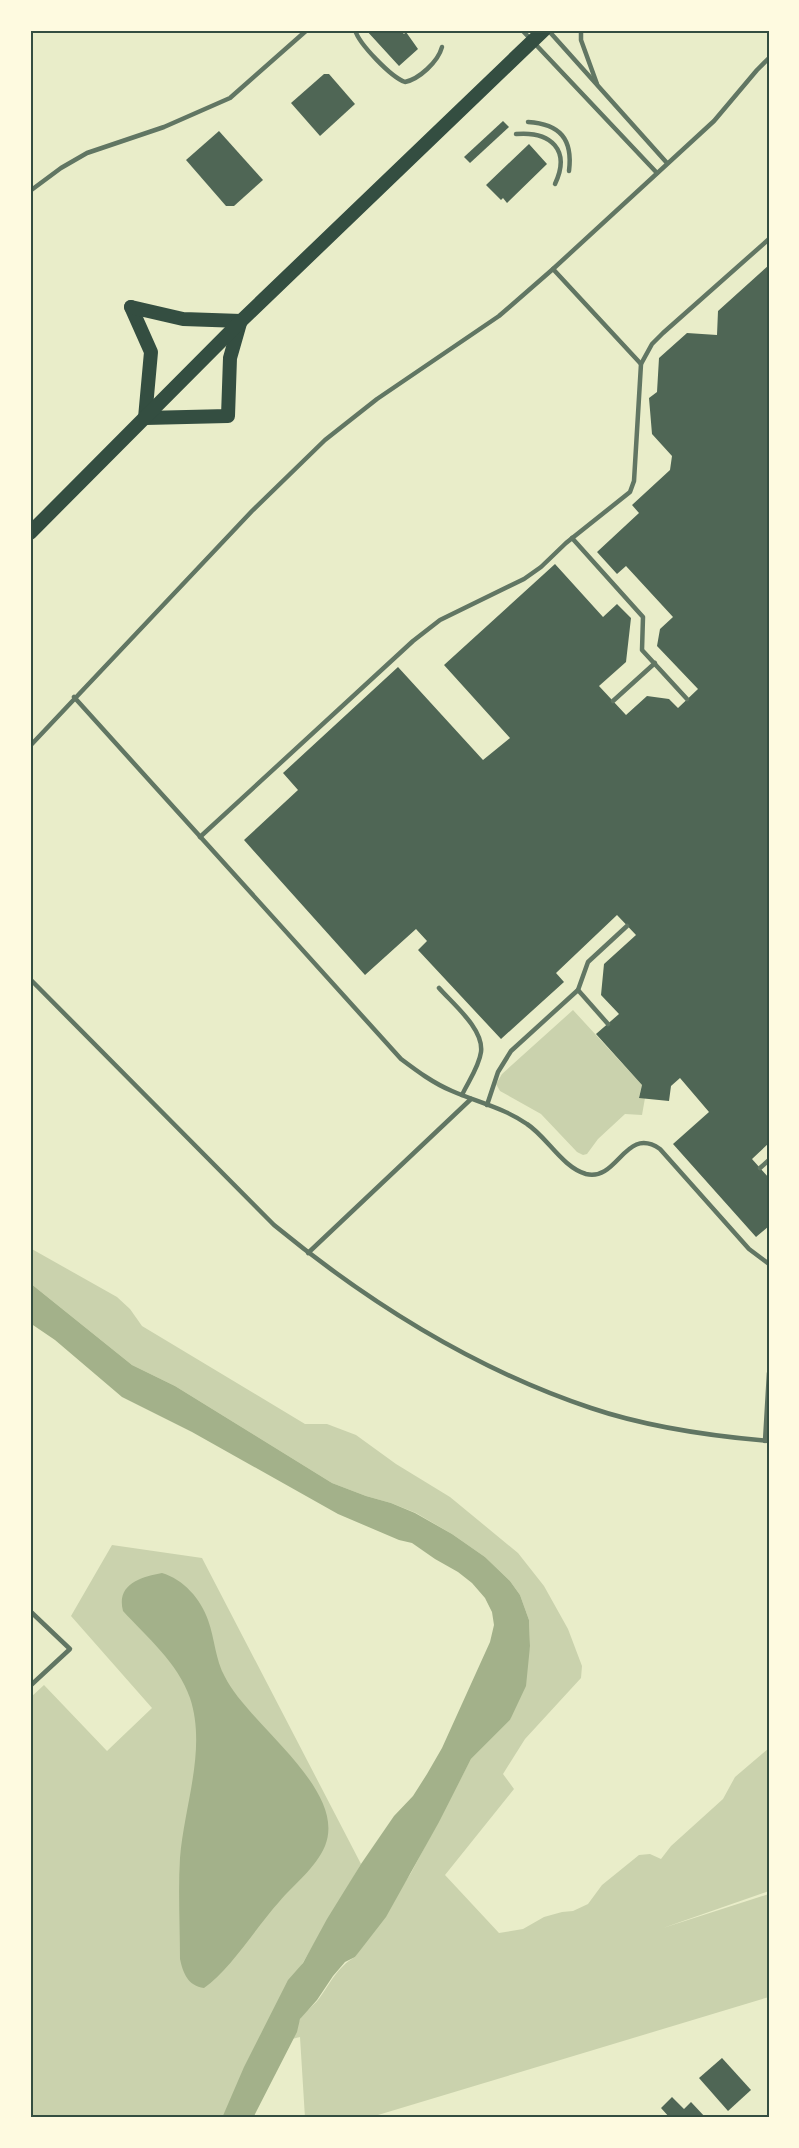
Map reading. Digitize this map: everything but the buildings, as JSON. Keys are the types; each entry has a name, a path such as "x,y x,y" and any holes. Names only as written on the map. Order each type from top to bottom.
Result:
{"main road":[{"path":"30,533 241,321 546,30"},
{"path":"145,418 151,351 131,307 183,319 241,321"},
{"path":"145,418 228,417 230,358 241,321"}],"lane":[{"path":"30,191 61,168 87,153 164,127 230,98 307,30"},
{"path":"355,30 359,40 393,76 405,82 411,80 437,58 442,47"},
{"path":"522,30 657,173"},
{"path":"546,30 668,163"},
{"path":"580,30 581,40 598,87"},
{"path":"30,746 252,511 325,440 377,399 499,316 714,121 769,58"},
{"path":"528,122 548,124 560,133 570,152 569,171"},
{"path":"516,134 544,136 555,146 559,153 561,168 555,184"},
{"path":"200,837 413,641 440,620 524,579 630,492 634,481 641,364 652,344 663,333 769,239"},
{"path":"553,269 641,364"},
{"path":"572,538 644,617 642,650 687,699"},
{"path":"613,701 655,663"},
{"path":"74,697 401,1059 431,1081 504,1111 526,1123 542,1135 566,1162 587,1174 598,1174 608,1169 629,1149 638,1144 644,1142 652,1144 660,1149 749,1249 769,1264"},
{"path":"486,1105 498,1072 511,1051 578,990 588,962 627,926"},
{"path":"30,979 274,1225 360,1292 431,1335 499,1372 593,1409 713,1436 767,1441 769,1374"},
{"path":"439,988 476,1029 481,1040 478,1064 462,1095"},
{"path":"578,990 608,1024"},
{"path":"308,1253 471,1099"},
{"path":"760,1168 769,1160"},
{"path":"30,1611 70,1649 30,1686"}],"shaded area":[{"path":"573,1010 642,1085 639,1097 645,1098 642,1115 625,1114 598,1139 587,1154 583,1155 577,1152 541,1114 500,1091 496,1084 502,1074"},
{"path":"30,1248 117,1297 130,1309 142,1326 305,1424 327,1424 356,1435 396,1464 450,1497 518,1553 544,1586 568,1629 582,1666 581,1678 525,1739 503,1774 514,1789 445,1875 499,1933 523,1929 544,1917 573,1911 588,1904 602,1885 639,1855 650,1854 661,1859 671,1846 723,1799 735,1777 769,1748 769,1891 663,1928 769,1894 769,1997 368,2118 305,2118 300,2037 292,2039 301,2017 318,2000 339,1971 355,1957 411,1873 471,1759 510,1720 530,1646 529,1620 520,1595 510,1581 485,1557 452,1534 416,1513 332,1483 175,1386 132,1365 30,1283"},
{"path":"30,1283 132,1365 175,1386 332,1483 415,1513 452,1534 485,1557 510,1581 520,1595 529,1620 530,1646 526,1686 510,1720 471,1759 386,1917 355,1957 345,1962 333,1976 317,2000 300,2019 297,2032 253,2118 222,2118 244,2067 288,1980 303,1963 361,1864 394,1816 413,1796 442,1748 490,1642 494,1625 492,1612 485,1598 472,1583 412,1543 399,1540 338,1514 192,1432 122,1397 55,1340 30,1323"},
{"path":"112,1545 202,1558 361,1864 261,2034 237,2118 30,2118 30,1698 44,1685 107,1751 152,1708 71,1616"},
{"path":"162,1573 177,1580 196,1597 208,1620 225,1677 237,1695 310,1780 322,1802 328,1824 325,1846 316,1862 285,1895 224,1970 204,1988 190,1982 180,1959 180,1858 193,1778 195,1717 185,1685 178,1673 161,1651 123,1611 122,1602 123,1594 132,1583"}]}
